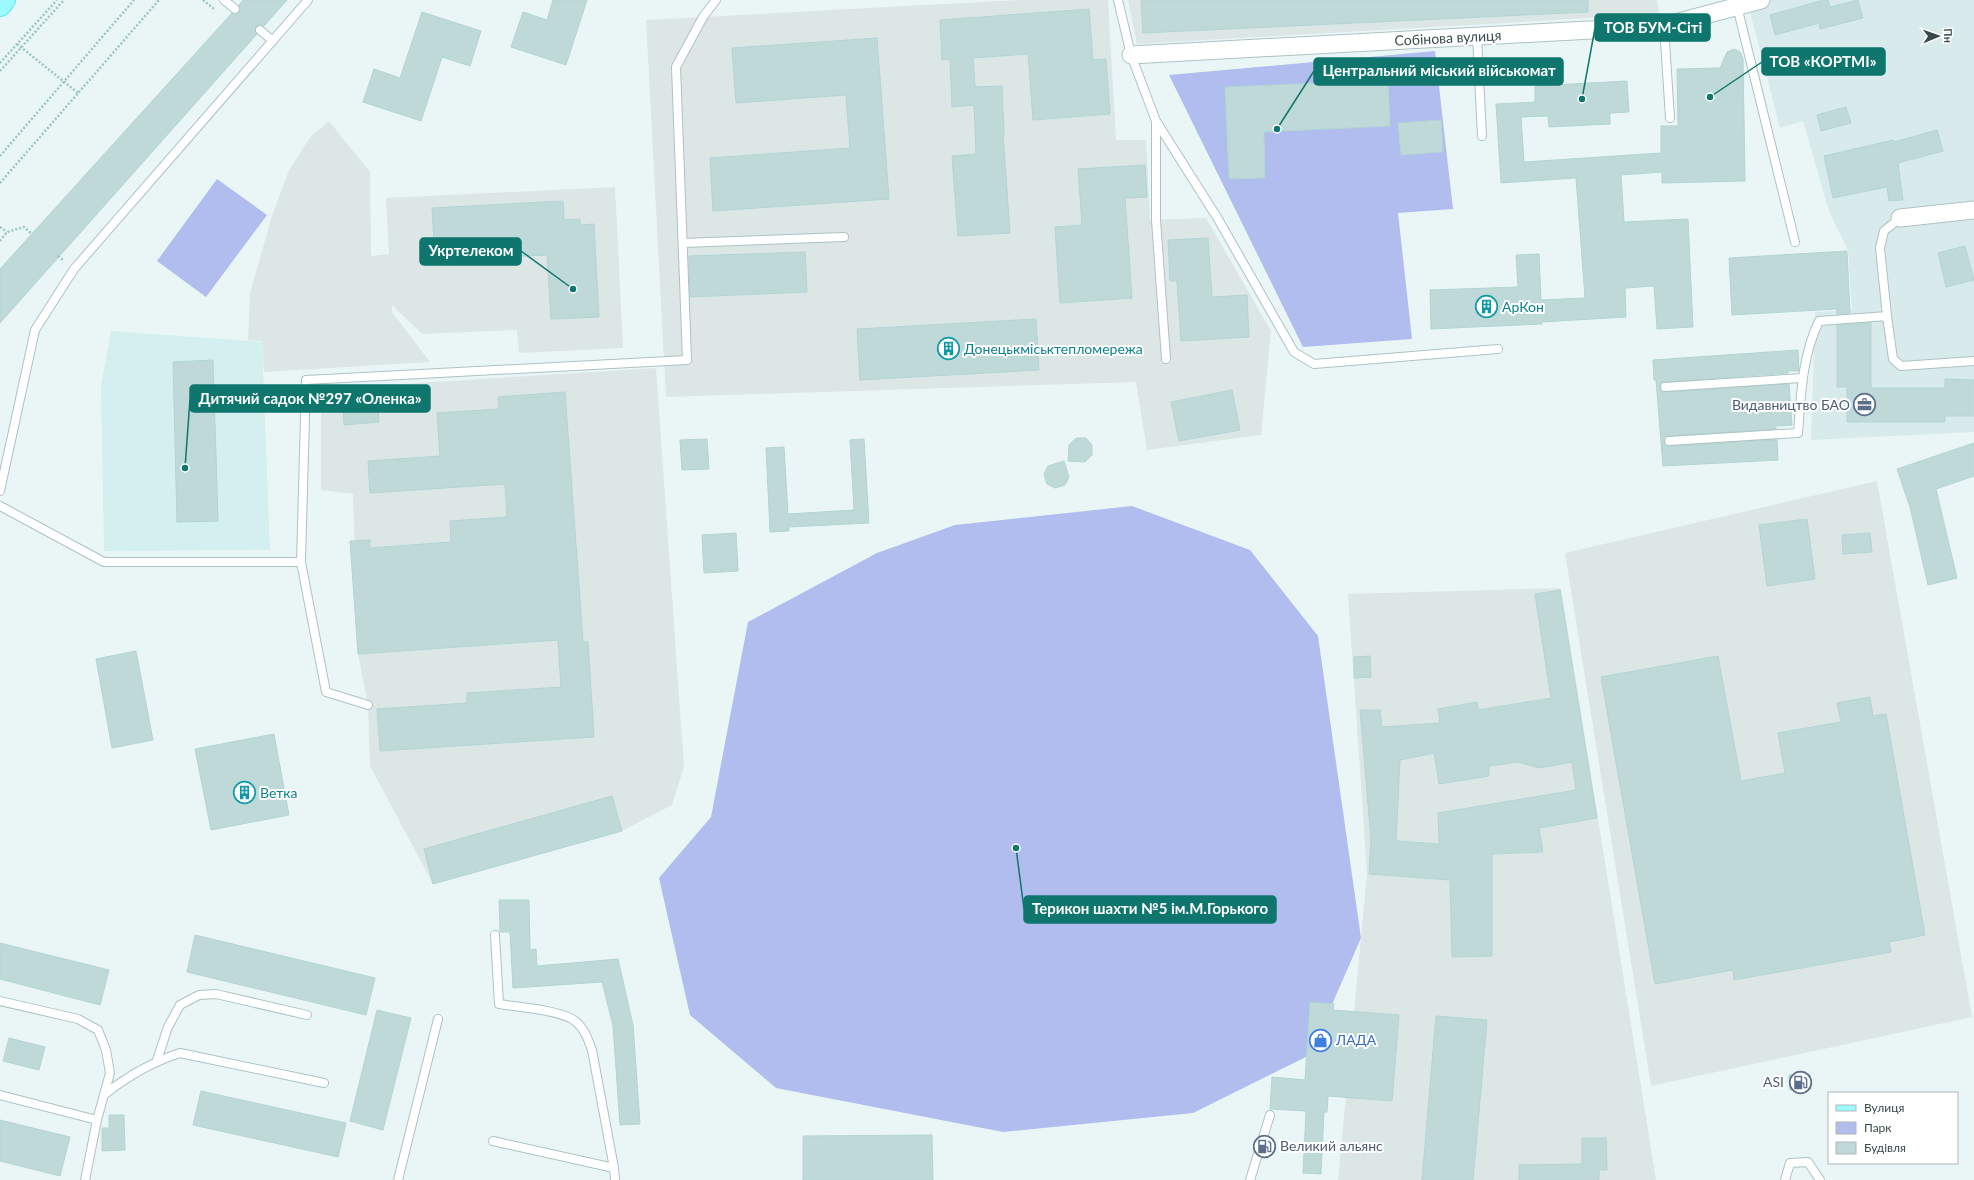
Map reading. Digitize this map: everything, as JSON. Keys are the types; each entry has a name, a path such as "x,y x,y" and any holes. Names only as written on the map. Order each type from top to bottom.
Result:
{"main road":[{"path":"0,5 4,0"}],"street":[{"name":"Собінова вулиця","path":"1131,55 1664,26 1761,0"},
{"path":"1900,218 1974,210"}],"lane":[{"path":"224,0 235,10"},
{"path":"0,491 35,330 74,269 308,0"},
{"path":"368,705 326,692 301,562 306,380 687,360 676,67 703,17 716,0"},
{"path":"1118,0 1131,55 1156,121 1218,219 1294,352 1314,364 1498,349"},
{"path":"1737,6 1795,242"},
{"path":"1664,26 1670,118"},
{"path":"260,30 272,41"},
{"path":"1477,36 1482,136"},
{"path":"1156,121 1156,220 1166,359"},
{"path":"1900,218 1884,231 1880,248 1893,359 1901,366 1974,361"},
{"path":"683,243 844,237"},
{"path":"1669,441 1798,433 1802,378 1810,340 1819,321 1887,316"},
{"path":"1665,387 1802,378"},
{"path":"0,506 104,562 301,562"},
{"path":"495,935 499,1004 556,1014 574,1020 586,1033 592,1050 615,1180"},
{"path":"157,1060 168,1027 180,1005 199,995 216,994 307,1015"},
{"path":"0,1001 78,1019 98,1030 106,1050 110,1073 97,1120 85,1180"},
{"path":"398,1180 438,1019"},
{"path":"105,1094 126,1078 157,1060 180,1053 324,1083"},
{"path":"0,1095 97,1120"},
{"path":"1250,1180 1270,1115"},
{"path":"493,1141 614,1168"},
{"path":"1785,1180 1790,1163 1808,1162 1820,1180"}],"path":[{"path":"0,63 57,0"},
{"path":"0,71 64,0"},
{"path":"0,156 134,0"},
{"path":"0,183 159,0"},
{"path":"203,0 214,9"},
{"path":"17,44 78,93"},
{"path":"0,227 7,232"},
{"path":"0,241 7,232 24,227 32,234"}],"shaded area":[{"path":"1020,0 1108,0 1116,140 1146,140 1150,220 1206,218 1271,331 1261,435 1147,450 1136,382 666,397 646,20"},
{"path":"1128,0 1657,0 1659,14 1137,44"},
{"path":"1747,0 1974,0 1974,432 1811,440 1815,312 1852,310 1848,250 1830,214 1803,121 1780,128"},
{"path":"329,121 370,172 371,256 389,254 386,198 615,187 623,348 519,353 517,330 422,334 392,305 392,312 430,362 264,372 262,341 248,340 250,293 272,216 289,170 311,136"},
{"path":"111,331 262,342 270,550 104,551 101,386"},
{"path":"656,368 684,767 672,805 622,831 433,884 370,766 368,705 358,654 353,494 321,490 321,389"},
{"path":"1877,481 1972,1017 1651,1086 1565,553"},
{"path":"1561,588 1656,1180 1338,1180 1367,874 1348,594"}],"green space":[{"path":"1435,51 1453,209 1398,213 1412,339 1303,347 1169,75"},
{"path":"217,179 267,215 206,297 157,261"},
{"path":"1132,506 1250,550 1318,636 1361,938 1310,1055 1193,1113 1003,1132 776,1088 690,1015 659,878 711,817 748,622 877,553 955,525"}],"building":[{"path":"243,0 287,0 264,26 256,26 255,29 257,34 0,323 0,269 232,13 239,13 239,5"},
{"path":"553,0 587,0 566,65 511,47 523,12 547,20"},
{"path":"1141,0 1588,0 1588,12 1143,33"},
{"path":"1823,0 1828,0 1830,7 1858,0 1863,18 1820,29 1819,23 1775,35 1770,15"},
{"path":"1089,9 1093,60 1106,59 1110,114 1033,120 1028,54 973,58 975,87 1002,86 1003,134 1010,233 958,236 952,156 976,154 974,105 952,107 950,59 942,60 940,20"},
{"path":"422,12 481,31 470,66 442,57 421,121 363,102 374,69 400,78"},
{"path":"877,38 889,199 713,211 710,158 850,148 846,95 736,103 732,48"},
{"path":"1734,49 1740,52 1743,58 1745,181 1662,183 1662,172 1621,175 1624,222 1688,219 1693,327 1657,329 1654,286 1625,288 1626,317 1541,322 1542,324 1431,329 1430,290 1518,287 1516,255 1539,254 1541,300 1585,298 1576,178 1501,183 1496,104 1535,102 1535,86 1627,81 1629,112 1610,113 1610,124 1549,127 1548,116 1521,117 1524,162 1661,153 1661,126 1678,126 1677,69 1720,68 1727,52"},
{"path":"1388,80 1390,126 1264,132 1265,178 1229,179 1225,87"},
{"path":"1846,107 1851,123 1821,131 1817,115"},
{"path":"1441,120 1443,152 1401,155 1398,123"},
{"path":"1937,130 1943,151 1898,163 1903,200 1889,201 1887,187 1833,198 1824,156 1893,140 1894,142"},
{"path":"1145,165 1147,197 1125,198 1132,298 1060,303 1055,227 1082,225 1078,169"},
{"path":"563,201 564,220 580,219 580,225 594,224 599,317 551,319 547,255 435,260 432,208"},
{"path":"1208,238 1212,297 1247,295 1249,337 1181,341 1177,281 1170,281 1168,240"},
{"path":"1965,246 1974,280 1946,287 1938,253"},
{"path":"1847,251 1850,313 1837,314 1837,309 1732,315 1729,258"},
{"path":"805,252 807,292 690,297 689,256"},
{"name":"Донецькміськтепломережа","path":"1036,319 1039,370 860,380 857,329"},
{"path":"1871,323 1871,388 1945,388 1945,379 1974,380 1974,416 1945,416 1945,422 1847,422 1847,387 1837,387 1837,325"},
{"path":"1798,350 1799,371 1665,382 1660,387 1661,390 1665,392 1789,384 1792,425 1776,426 1776,429 1669,436 1666,437 1664,441 1665,444 1669,446 1777,440 1778,460 1663,466 1653,360"},
{"path":"213,360 218,521 177,522 173,362"},
{"path":"1232,390 1240,430 1179,441 1171,402"},
{"path":"565,392 583,642 588,642 594,737 380,751 377,709 467,703 467,693 561,687 558,640 358,654 350,541 370,540 370,548 451,542 450,521 507,517 505,484 370,493 368,461 440,456 437,413 499,409 498,397"},
{"path":"378,404 379,422 344,425 343,406"},
{"path":"1076,438 1086,438 1092,445 1092,455 1085,462 1068,461 1069,445"},
{"path":"707,439 709,469 682,470 680,440"},
{"path":"864,439 869,523 789,527 789,531 770,532 766,448 784,447 788,514 854,510 850,440"},
{"path":"1974,443 1974,476 1936,489 1957,578 1928,585 1910,507 1897,469"},
{"path":"1064,461 1069,477 1065,485 1055,488 1047,484 1044,474 1048,466"},
{"path":"1807,519 1815,579 1767,586 1759,525"},
{"path":"736,533 738,571 704,573 702,535"},
{"path":"1870,533 1872,552 1843,554 1842,535"},
{"path":"1560,590 1597,818 1539,828 1543,852 1492,854 1492,956 1452,957 1450,880 1369,874 1371,840 1360,710 1380,710 1382,727 1440,723 1438,709 1477,702 1478,710 1551,698 1535,594","holes":["1434,753 1439,784 1489,776 1489,766 1518,762 1539,768 1572,762 1576,790 1438,813 1439,844 1396,841 1400,760"]},
{"path":"136,651 153,740 112,748 96,659"},
{"path":"1370,656 1371,677 1354,678 1354,657"},
{"path":"1718,656 1741,781 1785,773 1778,733 1841,722 1837,703 1870,697 1873,716 1886,714 1925,935 1889,942 1891,952 1734,980 1733,970 1655,984 1601,677"},
{"name":"Ветка","path":"274,734 289,815 211,830 195,749"},
{"path":"612,796 622,831 433,884 424,849"},
{"path":"499,900 529,900 530,950 536,949 537,966 618,959 633,1025 640,1124 620,1125 613,1026 602,982 513,988 510,932 500,932"},
{"path":"195,935 375,978 366,1015 187,972"},
{"path":"0,943 109,970 100,1005 0,979"},
{"path":"1310,1002 1334,1004 1333,1010 1399,1015 1392,1101 1328,1096 1327,1112 1324,1112 1321,1174 1303,1173 1306,1111 1270,1109 1272,1077 1305,1080"},
{"path":"377,1010 411,1018 383,1130 350,1121"},
{"path":"1436,1016 1487,1020 1473,1180 1422,1180"},
{"path":"9,1038 45,1047 39,1070 3,1061"},
{"name":"ASI","path":"1810,1074 1811,1089 1790,1090 1789,1075"},
{"path":"201,1091 346,1123 338,1157 193,1125"},
{"path":"109,1115 124,1115 125,1150 102,1151 102,1128 109,1128"},
{"path":"0,1120 70,1137 60,1176 0,1161"},
{"path":"932,1135 933,1180 803,1180 803,1136"},
{"path":"1582,1138 1606,1138 1607,1170 1599,1170 1599,1180 1519,1180 1519,1165 1582,1164"}],"place":[{"name":"ТОВ «КОРТМІ»","path":"1710,97"},
{"name":"ТОВ БУМ-Сіті","path":"1582,99"},
{"name":"Центральний міський військомат","path":"1277,129"},
{"name":"Укртелеком","path":"573,289"},
{"name":"АрКон","path":"1486,307"},
{"name":"Донецькміськтепломережа","path":"948,349"},
{"name":"Видавництво БАО","path":"1865,405"},
{"name":"Дитячий садок №297 «Оленка»","path":"185,468"},
{"name":"Ветка","path":"244,793"},
{"name":"Терикон шахти №5 ім.М.Горького","path":"1016,848"},
{"name":"ЛАДА","path":"1320,1040"},
{"name":"ASI","path":"1800,1082"},
{"name":"Великий альянс","path":"1264,1146"}]}
